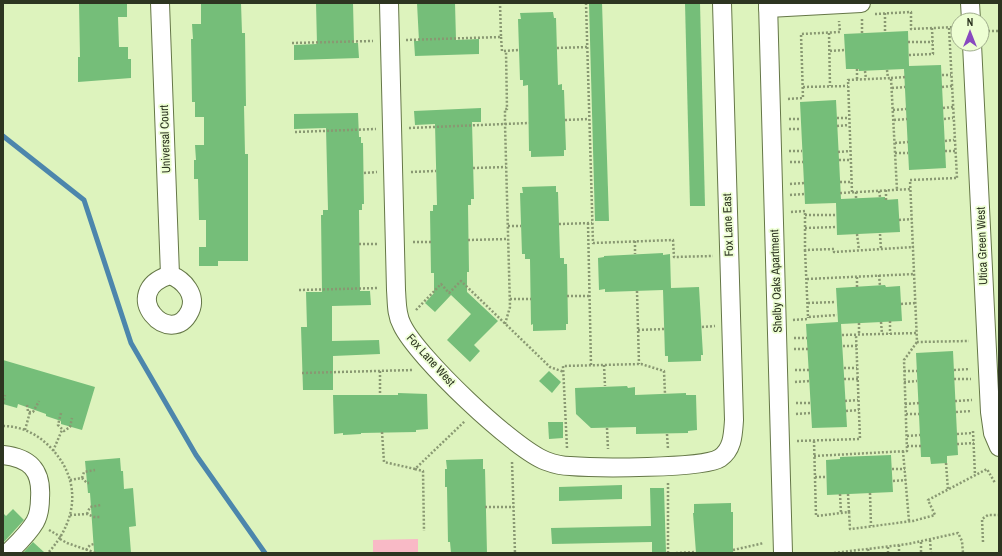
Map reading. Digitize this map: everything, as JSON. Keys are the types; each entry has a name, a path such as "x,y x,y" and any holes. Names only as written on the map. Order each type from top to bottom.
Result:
{"street":[{"name":"Universal Court","path":"160,3 170,275"},
{"name":"Fox Lane West","path":"389,3 397,307 402,325 415,345 442,376 495,424 530,452 546,461 568,466 603,467 709,462 720,458 730,446"},
{"name":"Fox Lane East","path":"722,3 734,420 730,446"},
{"name":"Shelby Oaks Apartment","path":"783,553 768,6 864,11"},
{"name":"Utica Green West","path":"977,52 990,412 993,433 999,447"},
{"path":"3,455 19,458 31,466 38,476 41,490 39,510 35,521 25,536 8,553"}],"path":[{"path":"500,3 502,51 519,50"},
{"path":"586,3 593,242"},
{"path":"862,34 864,11 885,13 911,12 912,29 949,28 956,178"},
{"path":"885,13 885,33"},
{"path":"786,106 786,99 803,98 800,34 840,32 839,15"},
{"path":"909,55 933,54 932,28"},
{"path":"829,33 830,86"},
{"path":"400,40 501,37"},
{"path":"292,43 378,41"},
{"path":"908,42 932,42"},
{"path":"557,48 587,47"},
{"path":"830,51 845,50"},
{"path":"506,51 507,110 505,110 505,124 510,299 510,308 506,324"},
{"path":"857,69 857,80"},
{"path":"887,70 888,78"},
{"path":"865,71 866,79"},
{"path":"942,75 951,75"},
{"path":"852,192 848,80 905,77"},
{"path":"892,78 897,190"},
{"path":"803,87 848,86"},
{"path":"942,87 952,86"},
{"path":"892,88 905,87"},
{"path":"943,108 953,107"},
{"path":"893,110 906,110"},
{"path":"786,112 786,130 801,129"},
{"path":"837,118 849,118"},
{"path":"944,119 953,118"},
{"path":"565,120 589,119"},
{"path":"786,119 801,119"},
{"path":"894,120 907,119"},
{"path":"403,129 529,123"},
{"path":"837,126 849,126"},
{"path":"295,132 380,129"},
{"path":"945,141 954,140"},
{"path":"895,143 908,142"},
{"path":"787,144 787,162 803,162"},
{"path":"945,151 955,150"},
{"path":"787,151 802,151"},
{"path":"838,152 850,151"},
{"path":"895,153 908,153"},
{"path":"839,160 851,160"},
{"path":"473,168 506,166"},
{"path":"404,172 436,171"},
{"path":"364,173 381,172"},
{"path":"814,456 907,451 904,360 918,342 910,180 962,178"},
{"path":"840,182 852,182"},
{"path":"788,201 788,184 804,183"},
{"path":"840,193 911,189"},
{"path":"886,190 886,200"},
{"path":"879,191 880,197"},
{"path":"856,192 856,198"},
{"path":"788,195 804,194"},
{"path":"788,206 788,212 805,211 808,316"},
{"path":"805,216 836,215"},
{"path":"899,220 912,219"},
{"path":"588,223 591,365"},
{"path":"559,224 592,223"},
{"path":"508,226 521,226"},
{"path":"805,228 837,227"},
{"path":"858,234 859,250"},
{"path":"880,234 881,249"},
{"path":"468,240 508,239"},
{"path":"588,242 673,240 674,257 717,256"},
{"path":"635,241 635,254"},
{"path":"406,242 431,242"},
{"path":"359,244 383,243"},
{"path":"805,250 834,249 834,252 914,248"},
{"path":"807,279 915,274"},
{"path":"879,275 880,286"},
{"path":"857,277 857,287"},
{"path":"411,314 440,284 449,293 461,281 550,367 564,372"},
{"path":"299,290 384,288"},
{"path":"637,291 639,364"},
{"path":"567,296 590,296"},
{"path":"510,299 531,299"},
{"path":"808,303 836,302"},
{"path":"901,304 916,303"},
{"path":"793,326 793,319 808,319 808,316 837,315"},
{"path":"881,322 882,334"},
{"path":"890,322 890,334"},
{"path":"797,434 797,441 860,439 857,368 859,323"},
{"path":"702,327 720,326"},
{"path":"638,330 664,329"},
{"path":"793,332 794,356"},
{"path":"842,335 917,333"},
{"path":"793,338 807,338"},
{"path":"918,342 972,341"},
{"path":"843,346 857,346"},
{"path":"793,349 808,348"},
{"path":"794,363 795,389"},
{"path":"567,455 563,366 639,364 664,371 665,394"},
{"path":"604,365 605,386"},
{"path":"844,368 857,368"},
{"path":"954,370 971,369"},
{"path":"302,373 416,370"},
{"path":"794,370 809,370"},
{"path":"380,371 380,395"},
{"path":"904,371 917,371"},
{"path":"954,379 971,378"},
{"path":"844,379 858,379"},
{"path":"795,382 809,381"},
{"path":"904,382 918,381"},
{"path":"3,404 5,395"},
{"path":"795,396 796,421"},
{"path":"845,401 858,400"},
{"path":"955,401 972,400"},
{"path":"30,412 36,410 40,401"},
{"path":"796,403 810,403"},
{"path":"905,404 919,403"},
{"path":"25,430 30,412 28,412 27,405"},
{"path":"846,411 859,410"},
{"path":"956,412 972,411"},
{"path":"61,413 58,425 62,430"},
{"path":"796,414 811,414"},
{"path":"906,414 919,414"},
{"path":"62,430 67,430 70,427 72,418"},
{"path":"415,469 466,420"},
{"path":"607,428 608,456"},
{"path":"54,451 62,430"},
{"path":"382,432 384,462 423,471 424,531"},
{"path":"957,434 973,433"},
{"path":"667,434 668,454"},
{"path":"907,436 920,435"},
{"path":"814,441 816,516 849,512"},
{"path":"957,444 974,443"},
{"path":"907,446 921,446"},
{"path":"903,451 909,521"},
{"path":"512,460 516,553"},
{"path":"946,463 948,490"},
{"path":"892,469 905,469"},
{"path":"848,494 850,528 909,521 935,515 928,500 987,469 995,483"},
{"path":"82,478 84,472 95,470"},
{"path":"667,475 668,553"},
{"path":"815,477 826,477"},
{"path":"70,480 82,478"},
{"path":"82,478 89,483"},
{"path":"892,481 906,480"},
{"path":"870,493 872,526"},
{"path":"840,494 841,513"},
{"path":"87,514 90,507 101,506"},
{"path":"485,507 514,507"},
{"path":"70,514 87,514 94,517 101,517"},
{"path":"983,542 982,519 988,515 999,515"},
{"path":"44,526 60,538 96,553"},
{"path":"834,553 856,552 921,542 958,533 962,541 963,553"},
{"path":"930,540 931,553"},
{"path":"921,542 921,553"},
{"path":"733,550 764,543"},
{"path":"86,550 94,544"},
{"path":"899,545 899,553"},
{"path":"888,547 888,553"},
{"path":"868,549 869,553"},
{"path":"676,553 696,552"}],"shaded area":[{"path":"418,539 418,553 373,553 373,540"}],"building":[{"path":"79,3 127,3 127,17 118,17 119,47 128,47 128,59 131,59 131,78 78,82 78,57 80,57"},
{"path":"201,3 241,3 242,33 245,33 246,106 244,106 245,154 248,154 248,261 218,261 218,266 199,266 199,247 206,247 206,220 199,220 198,179 194,179 194,160 196,160 195,145 204,145 204,117 195,117 195,102 192,102 191,39 193,39 192,24 201,24"},
{"path":"316,3 353,3 354,43 358,43 359,58 294,60 294,45 317,44"},
{"path":"417,3 455,3 456,40 479,39 479,54 415,56 414,41 419,41"},
{"path":"589,3 602,3 609,221 595,221"},
{"path":"685,3 700,3 705,206 690,206"},
{"path":"553,12 554,18 556,18 558,85 562,84 562,90 564,90 566,150 564,150 564,156 531,157 531,151 529,151 528,85 523,86 523,80 520,80 518,19 521,19 520,13"},
{"path":"908,31 909,66 941,65 946,168 909,170 904,69 859,71 859,69 846,69 844,34"},
{"path":"836,100 841,199 885,197 885,200 898,199 900,232 837,235 836,203 805,204 800,102"},
{"path":"481,108 481,122 472,122 474,199 471,199 471,205 468,205 469,272 467,272 467,292 498,321 474,345 480,351 470,362 447,340 471,314 451,295 435,312 425,303 434,293 434,273 431,273 430,211 433,211 433,205 437,205 435,124 415,125 414,111"},
{"path":"358,113 359,137 361,137 361,143 363,143 364,204 362,204 362,210 359,210 360,291 370,291 371,305 332,306 332,341 379,340 380,354 333,356 333,390 303,390 301,327 307,327 306,292 322,292 321,215 323,215 323,210 328,210 326,128 294,129 294,114"},
{"path":"556,186 556,192 558,192 560,258 564,258 564,264 567,264 568,324 566,324 566,330 533,331 533,324 531,325 530,259 525,259 525,254 522,254 520,193 523,193 522,187"},
{"path":"663,253 663,255 670,254 671,288 699,287 703,355 701,355 701,361 668,362 668,356 665,356 663,290 605,292 605,289 599,290 598,258 604,256"},
{"path":"885,285 886,287 900,286 902,321 841,324 847,427 812,428 806,324 838,322 836,288"},
{"path":"953,351 958,455 947,456 947,463 931,464 930,457 921,457 916,353"},
{"path":"3,360 95,387 82,430 61,424 61,421 46,416 46,414 18,404 17,408 3,404"},
{"path":"549,371 561,382 552,393 539,381"},
{"path":"627,386 628,388 635,387 635,395 686,393 686,395 696,395 697,430 688,431 688,433 636,434 636,427 591,428 576,414 575,388"},
{"path":"398,393 427,394 428,429 416,430 416,432 361,433 343,435 343,433 334,434 333,395 398,395"},
{"path":"548,422 563,422 563,438 549,439"},
{"path":"891,455 893,492 827,495 826,460 840,459 840,457"},
{"path":"120,458 121,471 123,471 124,489 133,488 136,526 129,527 131,553 96,553 94,551 90,493 88,493 85,461"},
{"path":"483,459 483,469 485,469 487,553 451,553 450,542 448,542 447,487 445,487 445,469 447,469 446,460"},
{"path":"622,485 622,499 559,501 559,487"},
{"path":"650,488 664,488 666,553 652,553 652,542 552,544 551,528 651,526"},
{"path":"731,503 731,512 733,512 733,553 696,553 693,513 694,504"},
{"path":"13,509 24,520 3,543 3,513 6,516"},
{"path":"33,542 45,553 23,553"}],"waterway":[{"path":"3,136 84,200 131,343 196,455 265,553"}]}
